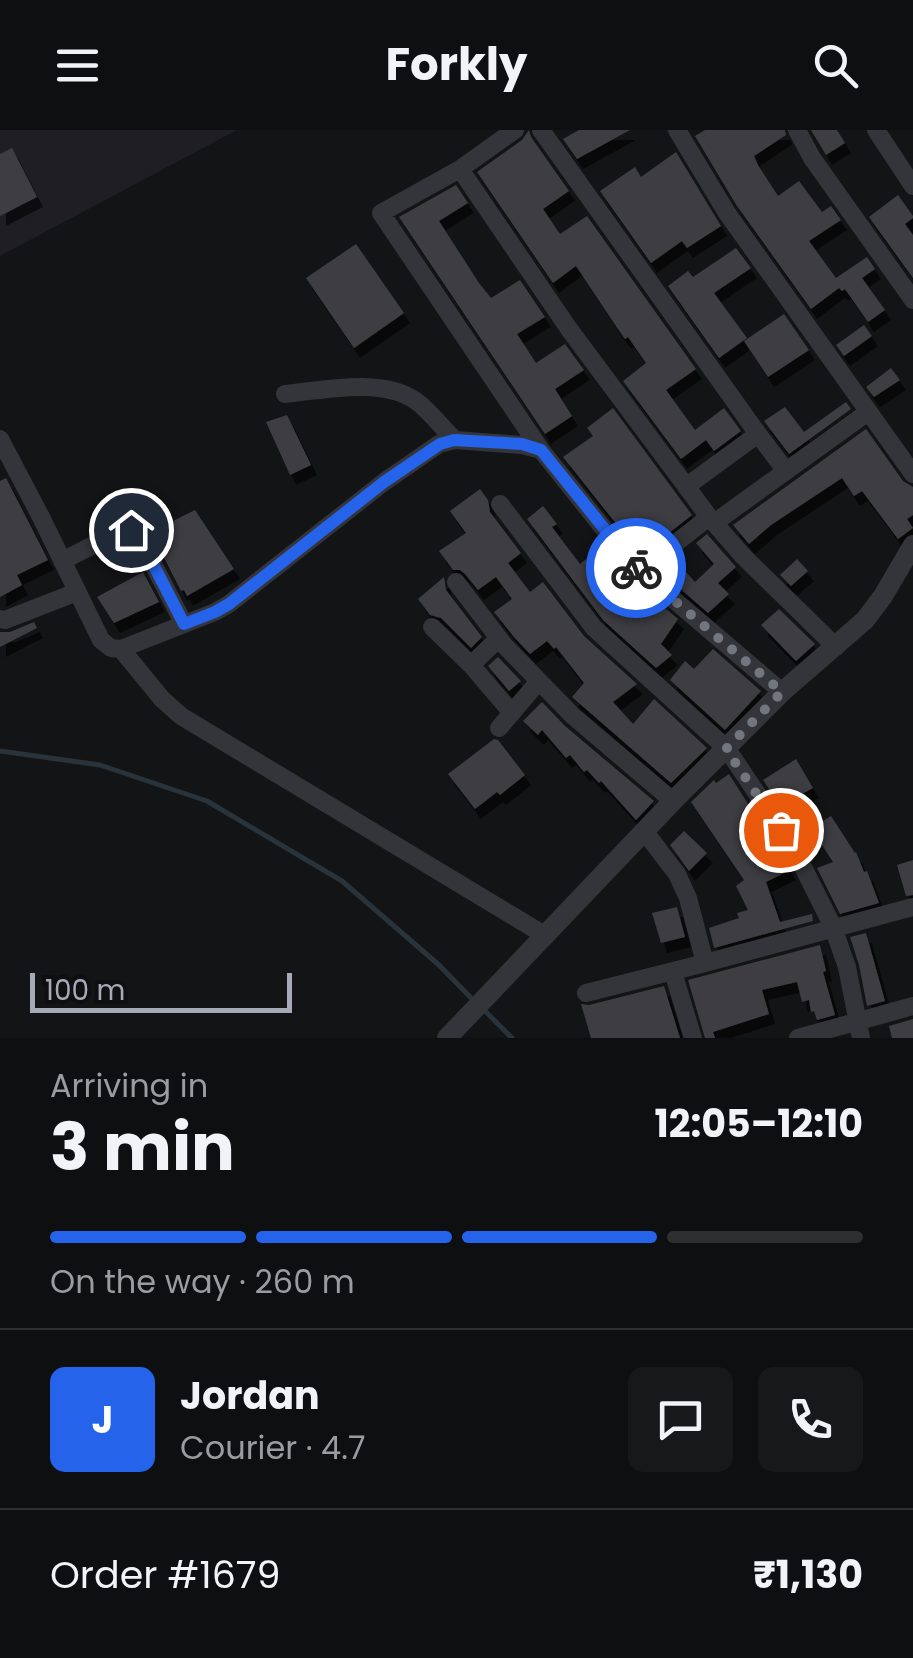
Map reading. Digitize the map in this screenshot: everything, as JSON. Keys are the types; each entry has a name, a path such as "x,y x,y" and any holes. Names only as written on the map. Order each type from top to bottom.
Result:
{"street":[{"path":"515,130 460,169 382,213 541,450 632,564 782,692"},
{"path":"542,130 786,470"},
{"path":"677,130 727,213 913,474"},
{"path":"796,130 913,300"},
{"path":"876,130 913,186"},
{"path":"460,169 569,328 712,520 836,648"},
{"path":"285,394 354,386 393,390 416,400 454,440"},
{"path":"640,571 868,412"},
{"path":"687,486 758,434"},
{"path":"0,439 101,640 111,648 121,648 229,604 384,482 440,444 454,440 522,444 541,450"},
{"path":"500,504 594,628 726,749 796,852 833,927 847,966 860,1030"},
{"path":"62,561 121,530 131,530 138,535 184,624"},
{"path":"447,1038 782,692 865,620 913,545"},
{"path":"456,582 498,638 572,716 673,801"},
{"path":"0,619 77,592"},
{"path":"432,627 512,713"},
{"path":"471,665 498,638"},
{"path":"121,648 162,700 181,716 546,936"},
{"path":"499,728 539,681"},
{"path":"645,832 676,874 688,898 705,964"},
{"path":"586,993 762,950 913,907"},
{"path":"673,972 693,1038"},
{"path":"798,1038 860,1030 913,1006"}],"shaded area":[{"path":"0,130 237,130 0,256"}],"building":[{"path":"529,130 569,191 543,209 560,234 587,216 696,369 666,390 695,430 724,408 741,431 714,451 706,440 681,459 623,381 646,363 628,337 625,339 576,266 553,283 477,172 522,140"},
{"path":"579,130 630,130 577,159 563,139"},
{"path":"705,130 785,130 786,135 754,156 758,165 778,196 799,181 822,212 831,206 841,220 809,241 836,278 867,257 875,269 862,278 885,310 868,322 845,289 839,288 811,309 737,206 695,136"},
{"path":"811,130 837,130 845,143 826,155"},
{"path":"12,148 37,197 0,216 0,154"},
{"path":"676,152 721,226 687,248 682,241 651,263 600,191 635,167 641,177"},
{"path":"456,185 468,203 439,221 479,283 491,298 520,280 545,317 517,334 536,363 565,344 584,370 555,389 572,416 545,434 399,217"},
{"path":"898,195 913,216 905,224 913,235 913,278 869,217"},
{"path":"356,244 404,313 354,348 306,278"},
{"path":"736,248 751,268 714,293 747,338 719,358 668,286 688,271 693,277"},
{"path":"784,314 809,350 768,377 744,341"},
{"path":"864,325 872,336 844,356 836,345"},
{"path":"891,368 900,380 874,397 866,387"},
{"path":"846,402 851,409 789,454 764,421 785,407 804,432"},
{"path":"613,408 692,515 641,555 563,457 593,436 587,428"},
{"path":"287,415 311,465 290,475 266,422"},
{"path":"866,429 903,481 913,487 913,515 907,519 913,528 898,539 862,491 854,496 842,478 749,544 733,525"},
{"path":"6,478 48,560 17,575 22,585 0,597 0,481"},
{"path":"480,489 490,512 521,553 508,563 530,592 543,582 584,636 637,684 613,702 633,724 654,699 707,748 671,783 572,697 584,683 556,647 547,641 530,654 514,637 494,612 512,599 496,577 478,590 460,570 453,570 439,551 466,533 450,511"},
{"path":"543,506 557,524 552,527 580,564 602,546 624,573 678,619 661,644 672,655 656,668 603,620 527,519"},
{"path":"195,510 234,569 187,596 151,532"},
{"path":"707,534 736,567 718,583 729,594 708,613 660,571 675,560 695,582 714,564 696,543"},
{"path":"797,559 808,571 791,586 780,575"},
{"path":"143,572 159,602 114,623 97,597"},
{"path":"444,577 446,590 482,637 471,648 441,618 430,615 418,599"},
{"path":"779,609 815,644 796,661 761,625"},
{"path":"34,622 37,628 0,647 0,632"},
{"path":"713,649 761,691 725,730 670,680 685,661 694,669"},
{"path":"498,657 521,681 509,691 488,666"},
{"path":"542,702 654,801 636,820 601,781 587,770 584,772 570,755 566,758 542,730 538,735 523,721"},
{"path":"494,739 525,775 475,809 448,774"},
{"path":"796,759 813,788 780,806 763,780"},
{"path":"729,774 790,870 766,882 780,922 812,914 813,921 714,948 709,928 739,918 737,913 748,910 736,886 744,880 691,802 714,780 716,783"},
{"path":"831,816 856,852 864,872 867,871 879,903 840,914 817,868 833,862 811,828"},
{"path":"684,831 707,853 689,871 670,845"},
{"path":"913,860 913,895 906,896 897,865"},
{"path":"677,907 685,937 661,943 652,913"},
{"path":"866,933 885,1001 867,1006 850,937"},
{"path":"820,945 835,1015 817,1020 809,1000 802,1002 797,982 762,990 769,1014 713,1032 715,1038 705,1038 688,980"},
{"path":"664,986 680,1038 591,1038 581,1004"},
{"path":"913,1019 913,1038 892,1038 889,1026"}],"waterway":[{"path":"0,751 100,765 207,801 342,881 439,965 476,1003"},
{"path":"484,1010 512,1038"}],"way so far":[{"path":"636,568 782,692 726,749 781,830"}],"route":[{"path":"131,530 138,535 184,624 229,604 384,482 440,444 454,440 522,444 541,450 636,568"}]}
